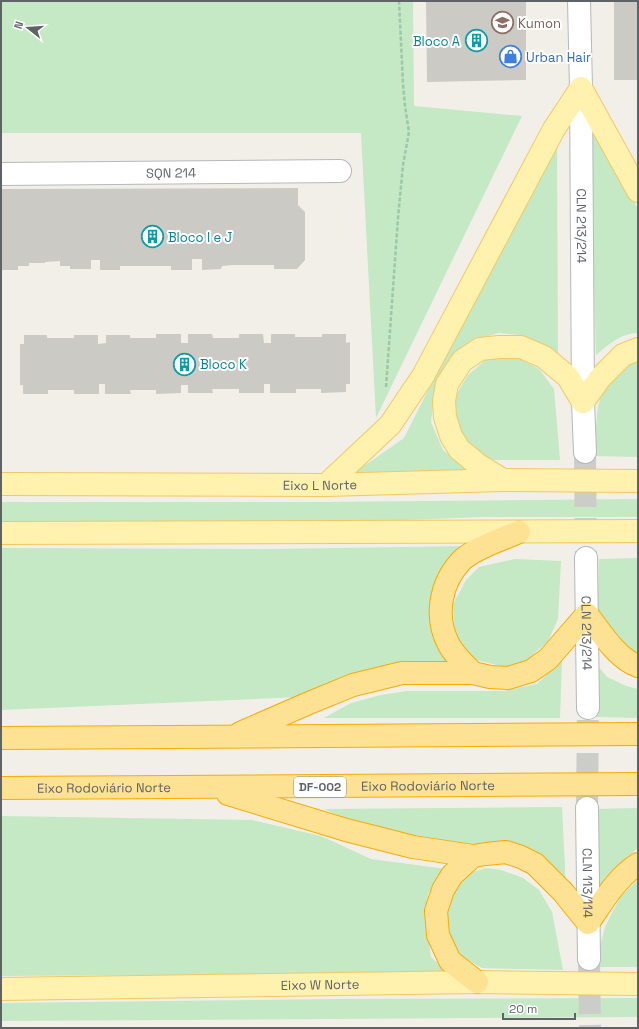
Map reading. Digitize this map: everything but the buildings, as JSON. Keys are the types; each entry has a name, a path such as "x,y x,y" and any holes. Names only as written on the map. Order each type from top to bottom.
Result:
{"highway":[{"path":"473,673 459,660 449,644 441,625 440,602 448,580 462,560 484,547 519,532"},
{"path":"232,737 353,685 402,673 473,673 490,678 508,678 531,671 548,659 587,614 620,655 638,666"},
{"path":"1,738 638,734"},
{"name":"Eixo Rodoviário Norte","path":"1,788 206,788 638,784"},
{"path":"206,788 346,830 413,847 473,856 506,852 521,857 535,864 563,892 588,923 615,884 628,870 638,864"},
{"path":"473,856 452,875 443,890 436,911 438,935 450,961 477,982"}],"main road":[{"path":"326,485 390,425 423,376 554,128 582,88 638,191"},
{"path":"503,480 477,464 459,449 451,436 445,417 444,401 447,384 462,361 480,349 521,347 544,357 568,377 583,402 600,378 623,355 638,349"},
{"name":"Eixo L Norte","path":"1,484 326,485 503,480 638,481"},
{"path":"1,533 638,531"},
{"name":"Eixo W Norte","path":"1,990 477,982 638,984"}],"street":[{"name":"CLN 213/214","path":"579,1 582,88 583,402 585,452"},
{"name":"SQN 214","path":"1,174 340,171"},
{"name":"CLN 213/214","path":"586,558 588,708"},
{"name":"CLN 113/114","path":"587,808 589,959"}],"path":[{"path":"386,390 402,165 409,132 403,84 399,1"}],"green space":[{"path":"1,1 413,1 414,106 522,116 376,418 361,133 1,133"},
{"path":"589,116 638,209 638,333 620,337 596,355"},
{"path":"557,134 558,356 520,335 498,333 471,341 451,358 435,387 431,422 443,450 474,475 345,475 367,464 404,438"},
{"path":"489,357 516,357 539,369 554,389 560,460 494,460 475,454 459,438 453,400 468,375"},
{"path":"638,357 638,457 593,456 598,407 604,385 624,362"},
{"path":"638,499 638,517 483,517 381,521 1,522 1,502 321,502"},
{"path":"471,546 436,594 459,668 380,667 299,697 1,710 1,548 271,549"},
{"path":"638,558 638,659 597,614 599,559"},
{"path":"515,559 561,561 558,619 548,641 527,660 505,667 476,660 457,641 453,604 466,580 479,567"},
{"path":"562,660 560,718 324,718 351,703 381,695 407,691 504,691 537,684"},
{"path":"594,661 607,677 626,686 638,689 638,718 596,717"},
{"path":"562,807 566,889 502,846 433,843 370,830 324,809"},
{"path":"638,808 638,848 605,878 595,898 596,809"},
{"path":"1,816 252,820 321,836 371,859 446,869 428,894 425,916 431,957 448,973 1,976"},
{"path":"486,868 501,870 523,878 539,890 552,912 563,970 482,968 456,953 449,937 445,908 464,875"},
{"path":"638,880 638,967 595,967 605,927 621,896"},
{"path":"638,998 638,1017 1,1021 1,1003 334,999"}],"tunnel":[{"path":"585,452 586,558"},
{"path":"587,808 588,708"},
{"path":"589,959 590,1028"}],"place":[{"name":"Kumon","path":"503,23"},
{"name":"Bloco A","path":"476,41"},
{"name":"Urban Hair","path":"510,57"},
{"name":"Bloco I e J","path":"153,237"},
{"name":"Bloco K","path":"185,364"}]}
